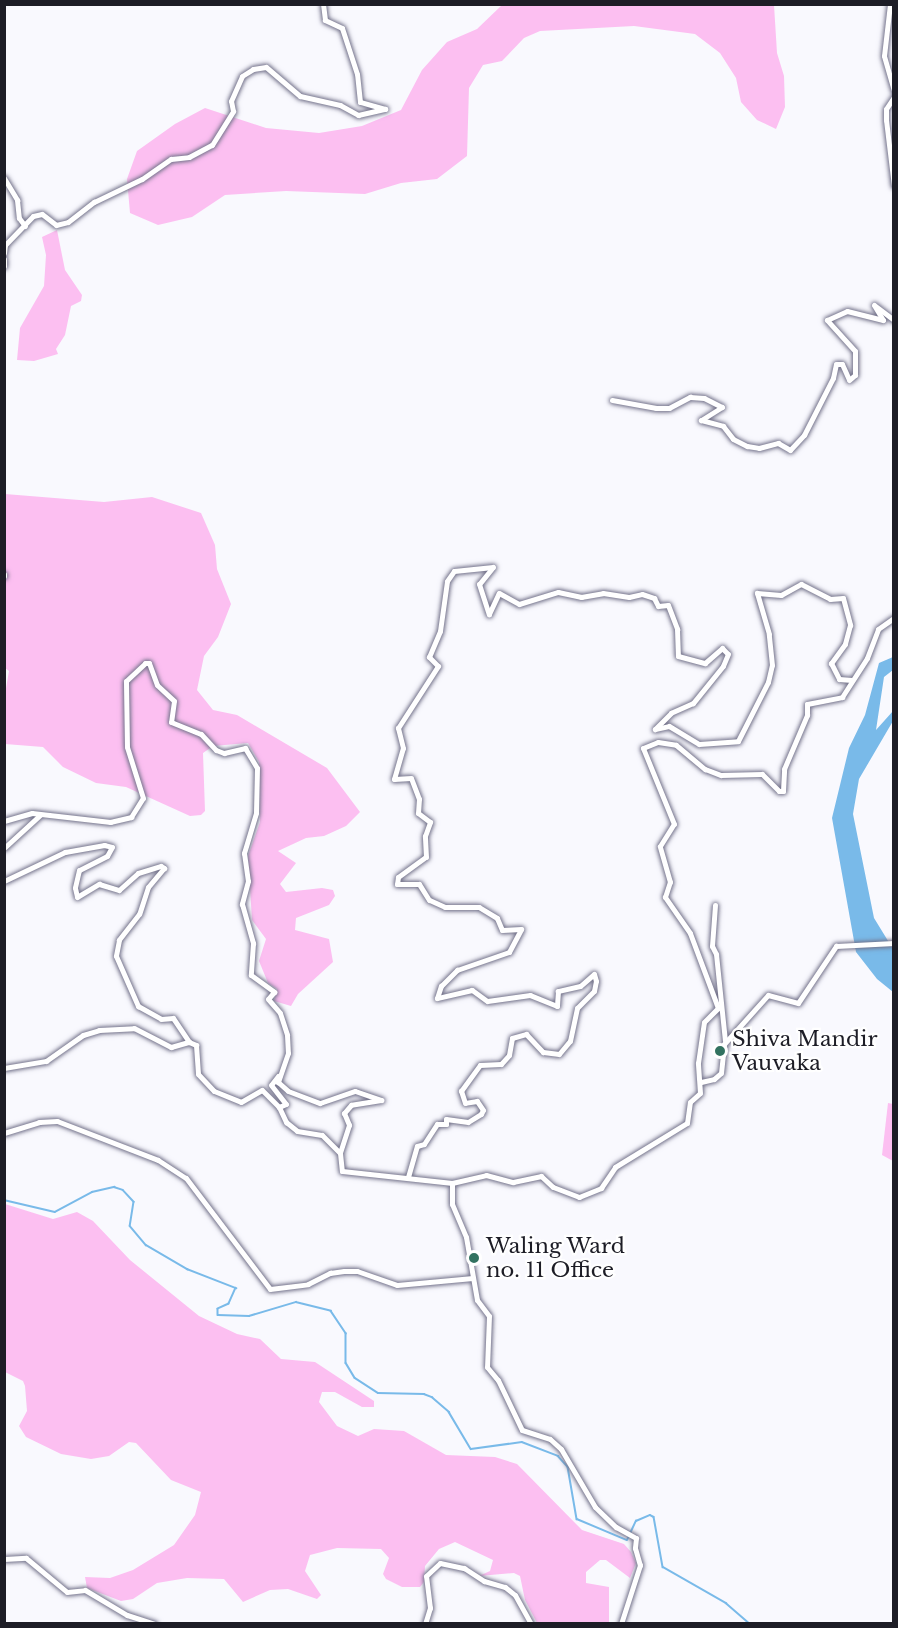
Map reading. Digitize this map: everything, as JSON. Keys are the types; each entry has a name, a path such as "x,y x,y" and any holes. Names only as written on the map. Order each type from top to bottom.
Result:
{"street":[{"path":"4,253 5,245 33,216 42,214 51,223 68,222 94,202 142,179 171,159 189,157 212,146 233,111 231,101 242,76 253,69 266,66 300,96 340,105 358,115 384,109 360,102 357,74 342,28 325,20 323,4"},
{"path":"890,4 884,56 894,91"},
{"path":"894,97 886,109 894,186"},
{"path":"4,178 18,200 19,218 25,226"},
{"path":"4,259 4,266"},
{"path":"612,400 656,408 669,408 690,397 704,398 722,407 701,420 723,426 733,439 747,446 759,448 778,443 790,450 804,435 833,378 836,364 842,364 849,380 855,375 855,351 827,320 834,313 847,311 883,320 874,305 894,320"},
{"path":"408,1177 417,1146 424,1144 437,1124 446,1124 446,1119 468,1122 481,1114 483,1110 477,1101 465,1103 461,1091 480,1065 501,1064 509,1055 512,1038 526,1034 543,1052 559,1054 570,1041 577,1008 594,991 596,981 594,974 580,986 558,991 557,1006 530,995 487,1001 472,990 437,998 441,986 457,970 509,952 521,929 502,930 497,918 479,907 446,907 429,900 419,884 397,884 399,877 426,857 425,836 430,822 418,813 420,799 411,778 394,779 403,748 398,728 438,666 429,657 440,631 447,581 454,571 494,567 479,584 489,614 500,593 519,604 558,592 581,597 603,593 629,597 642,594 654,598 658,606 668,605 677,629 678,656 705,663 722,648 728,654 723,666 693,703 671,713 655,729 669,726 699,744 738,741 768,682 772,665 770,644 757,593 781,595 801,584 830,599 843,598 850,625 845,644 831,663 839,679 852,680"},
{"path":"278,1076 278,1082 288,1091 320,1103 355,1091 381,1100 351,1105 344,1113 349,1125 340,1153 342,1171 452,1183 486,1174 513,1182 541,1176 553,1187 579,1197 601,1188 615,1167 687,1123 690,1102 700,1093 698,1054 704,1022 718,1008 690,933 665,897 670,882 660,846 674,824 643,748 658,742 676,745 713,772 762,774 779,792 783,791 784,769 807,715 807,704 842,697 867,658 878,628 894,618"},
{"path":"4,821 41,814 110,822 131,817 140,807 141,786 133,769 125,733 126,684 145,663 149,663 157,685 174,701 171,722 201,734 216,750 224,753 245,748 256,768 256,813 244,853 248,881 242,904 253,943 251,975 274,992 268,999 280,1013 287,1035 288,1053 278,1076 271,1085 285,1104 279,1107"},
{"path":"4,848 41,814"},
{"path":"4,881 65,852 104,845 112,847 107,856 80,870 75,888 77,897 99,884 119,890 138,873 161,866 164,868 148,887 139,914 119,940 116,956 138,1006 161,1019 173,1018 189,1042 195,1045 198,1074 208,1087 241,1102 262,1090 279,1107 295,1130 322,1135 340,1153"},
{"path":"701,1082 714,1079 721,1073 724,1043 725,1018 716,954 712,946 715,905"},
{"path":"724,1043 768,995 798,1003 836,946 894,943"},
{"path":"4,1068 46,1061 83,1035 113,1028 134,1028 171,1047 189,1042"},
{"path":"4,1133 39,1122 57,1121 158,1160 186,1178 270,1289 308,1284 330,1273 344,1271 357,1271 397,1285 473,1278"},
{"path":"452,1183 452,1204 466,1237 477,1300 489,1316 487,1367 498,1380 519,1425 561,1449 595,1507 615,1527 636,1538 635,1548 640,1565 621,1623"},
{"path":"4,1559 26,1558 68,1592 85,1590 127,1615 155,1623"},
{"path":"425,1623 430,1608 426,1576 440,1563 448,1563 505,1587 515,1595 531,1623"}],"shaded area":[{"path":"502,5 774,5 777,53 784,76 785,107 776,129 757,120 741,102 736,78 720,53 695,34 634,26 540,31 524,38 502,61 483,65 469,88 467,156 437,179 401,183 365,194 286,191 225,195 192,217 158,225 130,213 127,179 137,151 175,124 205,108 266,128 319,133 362,126 401,110 422,70 447,42 477,29"},
{"path":"57,230 65,270 82,295 81,301 71,306 65,335 56,349 58,354 34,361 17,360 20,328 44,286 46,255 42,237"},
{"path":"5,494 104,502 152,497 201,513 215,545 217,569 231,604 218,637 204,656 197,690 213,710 237,715 327,768 360,812 346,826 324,836 306,838 278,851 296,863 280,884 286,892 322,888 333,890 335,896 329,905 296,918 295,930 329,939 333,962 298,994 291,1006 274,1001 277,989 268,983 259,961 266,939 252,920 248,856 260,822 259,762 248,743 213,746 203,753 205,811 201,815 190,816 126,787 96,783 63,767 43,747 5,744 5,694 9,671 5,668"},
{"path":"888,1103 893,1104 893,1161 882,1155"},
{"path":"5,1204 53,1219 77,1212 93,1221 130,1260 199,1316 237,1334 260,1339 281,1359 315,1362 374,1401 374,1407 362,1407 335,1392 322,1392 319,1402 337,1426 358,1436 374,1429 404,1431 446,1455 495,1457 517,1464 582,1530 624,1544 631,1552 636,1563 630,1578 606,1560 600,1560 586,1572 586,1583 609,1587 609,1623 537,1623 525,1600 520,1576 514,1573 479,1576 490,1571 493,1560 455,1542 439,1549 425,1566 424,1582 420,1587 402,1587 386,1579 383,1574 389,1558 381,1549 337,1548 310,1555 305,1571 321,1595 317,1599 288,1589 270,1590 243,1602 224,1579 187,1578 157,1583 133,1599 121,1601 87,1588 85,1577 110,1578 133,1570 174,1545 195,1515 201,1492 171,1480 136,1443 129,1442 109,1456 91,1459 61,1454 26,1437 19,1426 27,1411 25,1386 23,1381 5,1372"}],"water":[{"path":"893,657 893,670 884,677 876,730 893,711 893,721 859,779 853,814 874,918 893,949 893,992 877,979 856,952 832,818 849,748 865,715 879,663"}],"waterway":[{"path":"4,1200 55,1212 92,1192 114,1187 123,1190 134,1202 130,1226 146,1245 187,1269 236,1288 229,1304 218,1309 218,1315 249,1316 296,1302 331,1311 346,1333 346,1363 355,1378 378,1393 424,1394 432,1397 449,1412 471,1449 522,1442 558,1456 568,1467 577,1519 627,1540 636,1521 650,1515 654,1517 663,1567 726,1603 750,1624"}],"place":[{"name":"Shiva Mandir Vauvaka","path":"720,1051"},
{"name":"Waling Ward no. 11 Office","path":"474,1258"}]}
